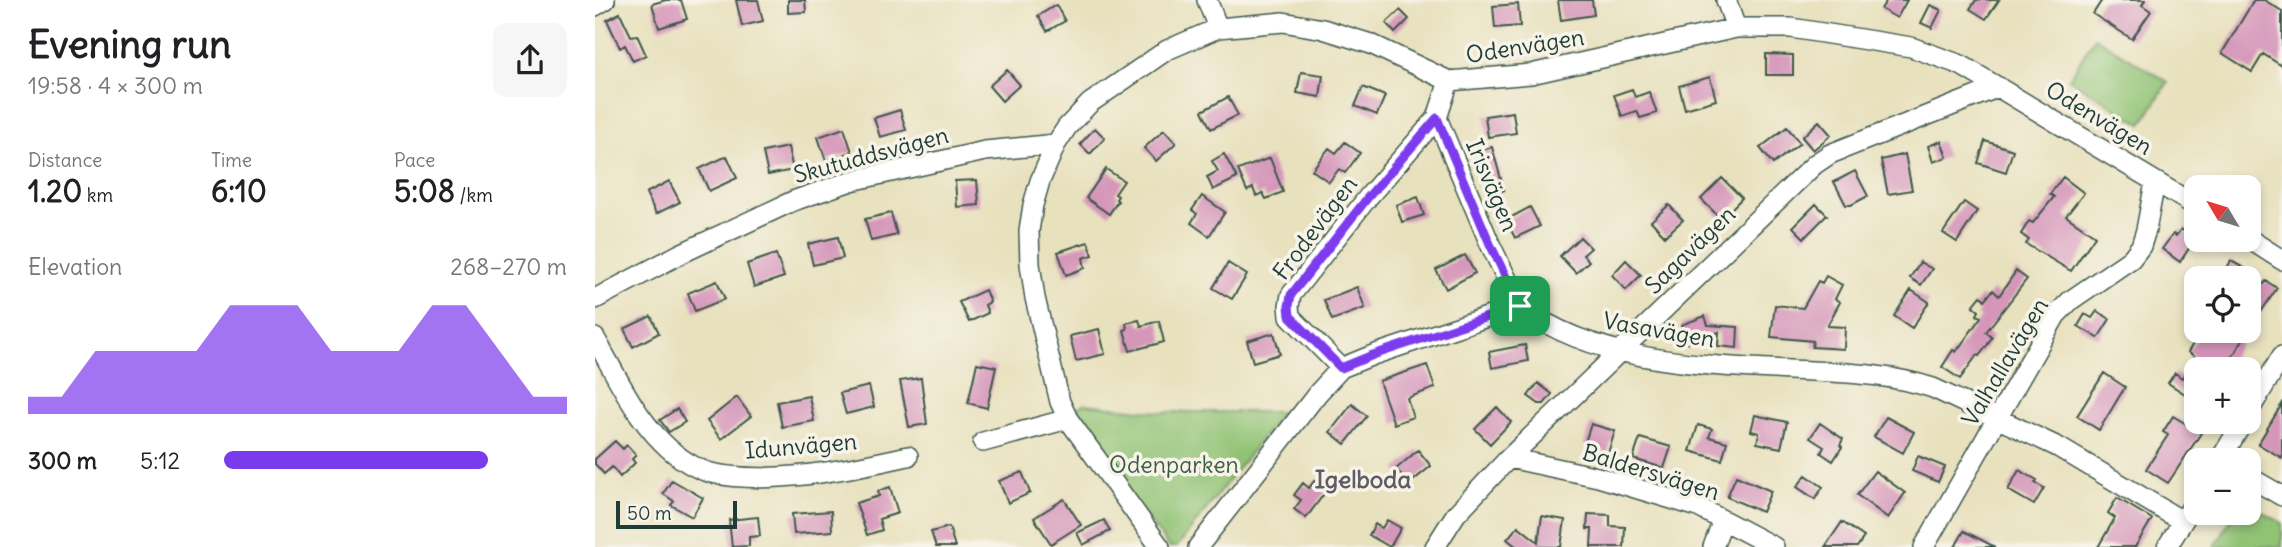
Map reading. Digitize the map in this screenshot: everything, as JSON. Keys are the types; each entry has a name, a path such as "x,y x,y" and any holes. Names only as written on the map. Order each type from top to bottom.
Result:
{"street":[{"path":"595,6 605,0"},
{"path":"1207,0 1218,28"},
{"path":"1726,0 1736,28"},
{"name":"Odenvägen","path":"1160,547 1068,419 1060,402 1035,298 1029,231 1033,205 1056,144 1067,127 1110,87 1167,50 1218,28 1283,22 1324,29 1371,44 1449,81 1531,74 1736,28 1791,27 1911,47 1961,65 2184,199"},
{"path":"1437,118 1449,81"},
{"name":"Sagavägen","path":"1435,547 1456,514 1509,458 1815,164 1831,154 1999,87"},
{"name":"Irisvägen","path":"1437,118 1490,244 1520,306"},
{"name":"Frodevägen","path":"1341,368 1290,316 1291,295 1369,196 1437,118"},
{"name":"Skutuddsvägen","path":"595,299 680,254 793,201 851,181 985,151 1056,144"},
{"name":"Valhallavägen","path":"1924,547 2056,315 2071,300 2131,259 2141,246 2155,181"},
{"path":"2261,247 2282,260"},
{"path":"1198,547 1318,393 1341,368 1520,306"},
{"name":"Vasavägen","path":"1520,306 1532,315 1588,342 1621,351 1672,361 1891,377 1933,388 2058,447 2182,521"},
{"name":"Idunvägen","path":"595,338 647,426 686,461 710,472 749,477 835,472 908,456"},
{"path":"2261,391 2282,356"},
{"path":"983,442 1068,419"},
{"name":"Baldersvägen","path":"1509,458 1598,477 1698,507 1774,547"},
{"path":"2261,484 2282,496"},
{"path":"2167,547 2184,518"},
{"path":"1713,547 1723,520"}],"green space":[{"path":"2095,37 2168,82 2142,124 2069,79"},
{"name":"Odenparken","path":"1085,404 1159,412 1282,412 1177,547 1169,547 1116,477 1073,409"},
{"path":"2261,511 2282,523 2282,547 2214,547 2228,525 2261,525"}],"building":[{"path":"681,0 687,19 659,28 652,4"},
{"path":"736,0 758,0 763,21 742,26"},
{"path":"788,0 805,0 806,12 788,13"},
{"path":"1558,0 1592,0 1594,15 1561,20"},
{"path":"1887,0 1907,0 1897,18 1881,9"},
{"path":"1976,0 1999,0 1986,19 1970,9"},
{"path":"2102,0 2145,0 2142,5 2151,11 2132,39 2093,14"},
{"path":"2254,0 2264,0 2282,11 2282,66 2263,54 2252,72 2222,53"},
{"path":"1518,4 1520,26 1495,28 1493,6"},
{"path":"1056,5 1065,21 1047,31 1038,16"},
{"path":"1930,5 1941,10 1932,28 1921,23"},
{"path":"1400,10 1409,19 1395,33 1386,23"},
{"path":"620,13 631,36 637,35 646,55 633,61 625,45 620,48 607,20"},
{"path":"1766,54 1793,55 1793,75 1766,75"},
{"path":"1007,70 1020,85 1002,101 989,86"},
{"path":"1301,72 1323,75 1320,97 1297,93"},
{"path":"1710,77 1716,100 1685,109 1679,86"},
{"path":"1363,87 1385,96 1377,115 1355,106"},
{"path":"1632,89 1635,97 1649,92 1657,113 1640,118 1637,111 1622,116 1614,95"},
{"path":"1228,97 1238,115 1211,129 1202,111"},
{"path":"900,110 906,130 880,137 874,118"},
{"path":"1513,112 1516,133 1488,137 1485,116"},
{"path":"1819,121 1831,135 1813,150 1802,137"},
{"path":"1787,127 1800,143 1773,164 1760,148"},
{"path":"844,128 852,152 826,161 818,137"},
{"path":"1095,128 1105,138 1090,154 1080,144"},
{"path":"1164,130 1176,143 1156,161 1144,148"},
{"path":"1941,141 1947,157 1933,162 1928,146"},
{"path":"1985,141 2013,150 2006,172 1978,163"},
{"path":"1345,142 1360,153 1345,173 1339,169 1329,182 1312,170 1329,148 1336,153"},
{"path":"788,147 793,170 768,175 763,152"},
{"path":"1492,147 1504,190 1490,195 1479,151"},
{"path":"1224,154 1237,178 1213,190 1207,177 1218,171 1212,161"},
{"path":"1905,154 1912,190 1888,194 1881,160"},
{"path":"727,156 737,178 709,191 699,169"},
{"path":"1270,158 1283,192 1266,199 1263,193 1256,196 1253,188 1247,191 1238,170"},
{"path":"1106,169 1124,181 1115,194 1118,201 1109,214 1086,198"},
{"path":"1855,171 1868,196 1846,205 1834,182"},
{"path":"2063,177 2084,193 2066,216 2095,236 2071,271 2026,244 2029,240 2021,234 2029,221 2033,223 2054,197 2050,194"},
{"path":"1722,178 1742,198 1721,219 1701,199"},
{"path":"977,180 979,205 957,207 955,181"},
{"path":"669,181 680,202 656,214 646,193"},
{"path":"1202,196 1225,212 1209,236 1191,223 1197,214 1192,210"},
{"path":"1418,197 1424,215 1402,222 1396,205"},
{"path":"1964,202 1977,211 1957,242 1943,233"},
{"path":"1816,204 1827,215 1804,238 1793,227"},
{"path":"1669,205 1683,220 1665,236 1651,221"},
{"path":"1530,207 1540,226 1515,238 1506,220"},
{"path":"891,213 897,235 871,241 865,219"},
{"path":"2181,229 2184,231 2184,252 2187,252 2180,262 2162,249 2173,234 2176,236"},
{"path":"838,237 843,258 813,265 808,244"},
{"path":"1580,237 1591,248 1583,255 1589,261 1576,273 1560,256"},
{"path":"1088,242 1093,255 1083,258 1085,268 1066,275 1058,252"},
{"path":"776,254 784,277 754,287 747,264"},
{"path":"1465,255 1475,273 1446,289 1436,270"},
{"path":"1626,260 1641,275 1626,290 1612,275"},
{"path":"1920,262 1932,269 1921,285 1910,278"},
{"path":"1228,263 1247,275 1232,299 1213,288"},
{"path":"2016,271 2027,279 1986,332 1992,337 1960,379 1942,367 1981,317 1973,306 1981,296 1985,300 1993,290 1999,296"},
{"path":"1826,276 1842,285 1835,299 1840,302 1827,326 1845,327 1844,349 1812,347 1813,341 1771,337 1775,305 1803,308 1818,281 1822,283"},
{"path":"717,281 725,299 695,311 688,293"},
{"path":"2266,281 2277,288 2261,312 2261,282 2264,284"},
{"path":"1357,287 1365,308 1332,320 1324,300"},
{"path":"985,290 990,302 985,305 988,313 969,322 959,302"},
{"path":"1911,290 1929,302 1912,328 1894,316"},
{"path":"2097,311 2110,319 2098,338 2078,326 2085,314 2092,318"},
{"path":"651,316 659,333 633,347 624,329"},
{"path":"1705,316 1708,325 1738,327 1737,348 1718,346 1719,332 1687,343 1681,325"},
{"path":"1139,320 1141,326 1159,321 1164,342 1130,351 1124,330 1127,329 1126,323"},
{"path":"1099,329 1105,354 1076,361 1070,336"},
{"path":"1274,333 1280,354 1253,362 1247,341"},
{"path":"2194,343 2241,343 2232,357 2195,357 2188,352"},
{"path":"1525,345 1528,361 1492,368 1489,352"},
{"path":"977,363 996,367 987,408 968,403"},
{"path":"1427,365 1435,388 1407,398 1413,417 1394,424 1379,381"},
{"path":"2104,373 2125,387 2099,430 2077,416"},
{"path":"2175,373 2182,378 2184,375 2184,393 2168,383"},
{"path":"921,378 927,424 909,427 900,381"},
{"path":"1538,383 1552,394 1544,404 1539,404 1528,396"},
{"path":"869,386 874,407 846,414 840,393"},
{"path":"809,396 814,421 782,427 777,402"},
{"path":"737,397 751,416 721,439 707,421"},
{"path":"1352,404 1367,416 1345,444 1330,432"},
{"path":"2282,404 2282,458 2258,444"},
{"path":"1497,407 1511,422 1490,444 1475,429"},
{"path":"677,409 685,422 669,432 660,420"},
{"path":"1755,415 1787,422 1781,448 1757,443 1759,433 1751,431"},
{"path":"2173,416 2184,423 2184,434 2200,434 2191,448 2184,448 2184,459 2168,483 2146,469 2168,435 2163,432"},
{"path":"1886,417 1914,432 1903,453 1874,437"},
{"path":"1820,423 1843,439 1840,445 1842,447 1833,461 1821,453 1824,447 1810,438"},
{"path":"1591,424 1615,431 1608,453 1584,445"},
{"path":"1698,425 1712,429 1709,437 1727,442 1722,460 1690,451"},
{"path":"1640,438 1671,447 1664,468 1633,459"},
{"path":"615,441 623,449 627,445 636,455 632,459 635,463 620,477 612,467 604,474 595,464 595,459"},
{"path":"1418,450 1431,466 1409,484 1396,469"},
{"path":"1918,456 1945,467 1938,482 1912,471"},
{"path":"2019,470 2037,480 2035,483 2044,488 2034,505 2008,490"},
{"path":"1875,471 1905,493 1888,518 1857,495"},
{"path":"1022,472 1030,493 1008,503 999,481"},
{"path":"1806,475 1823,487 1815,499 1797,487"},
{"path":"1736,476 1771,491 1762,512 1727,497"},
{"path":"672,480 703,498 692,517 671,505 674,501 663,494"},
{"path":"1315,480 1327,490 1306,518 1294,509 1301,500 1294,495 1303,483 1309,488"},
{"path":"890,487 898,513 879,519 882,530 867,535 856,503 879,496 878,491"},
{"path":"2117,498 2152,519 2135,547 2098,547 2115,518 2108,513"},
{"path":"1064,499 1081,525 1051,544 1034,518"},
{"path":"831,511 832,531 794,534 792,514"},
{"path":"1588,514 1610,515 1610,526 1625,527 1624,547 1591,547 1592,529 1587,529"},
{"path":"1542,516 1565,520 1561,547 1517,547 1507,539 1518,526 1538,542"},
{"path":"758,517 760,536 749,537 749,546 732,547 729,520"},
{"path":"1104,520 1110,531 1083,545 1077,533"},
{"path":"1387,520 1401,528 1390,547 1369,535 1375,524 1382,528"},
{"path":"1842,522 1864,537 1857,547 1825,547"},
{"path":"949,527 955,547 936,547 931,532"},
{"path":"1964,531 1995,547 1955,547"}],"district":[{"name":"Igelboda","path":"1363,480"}],"route":[{"path":"1437,118 1490,244 1520,306 1341,368 1290,316 1289,306 1291,295 1369,196 1437,118"}]}
